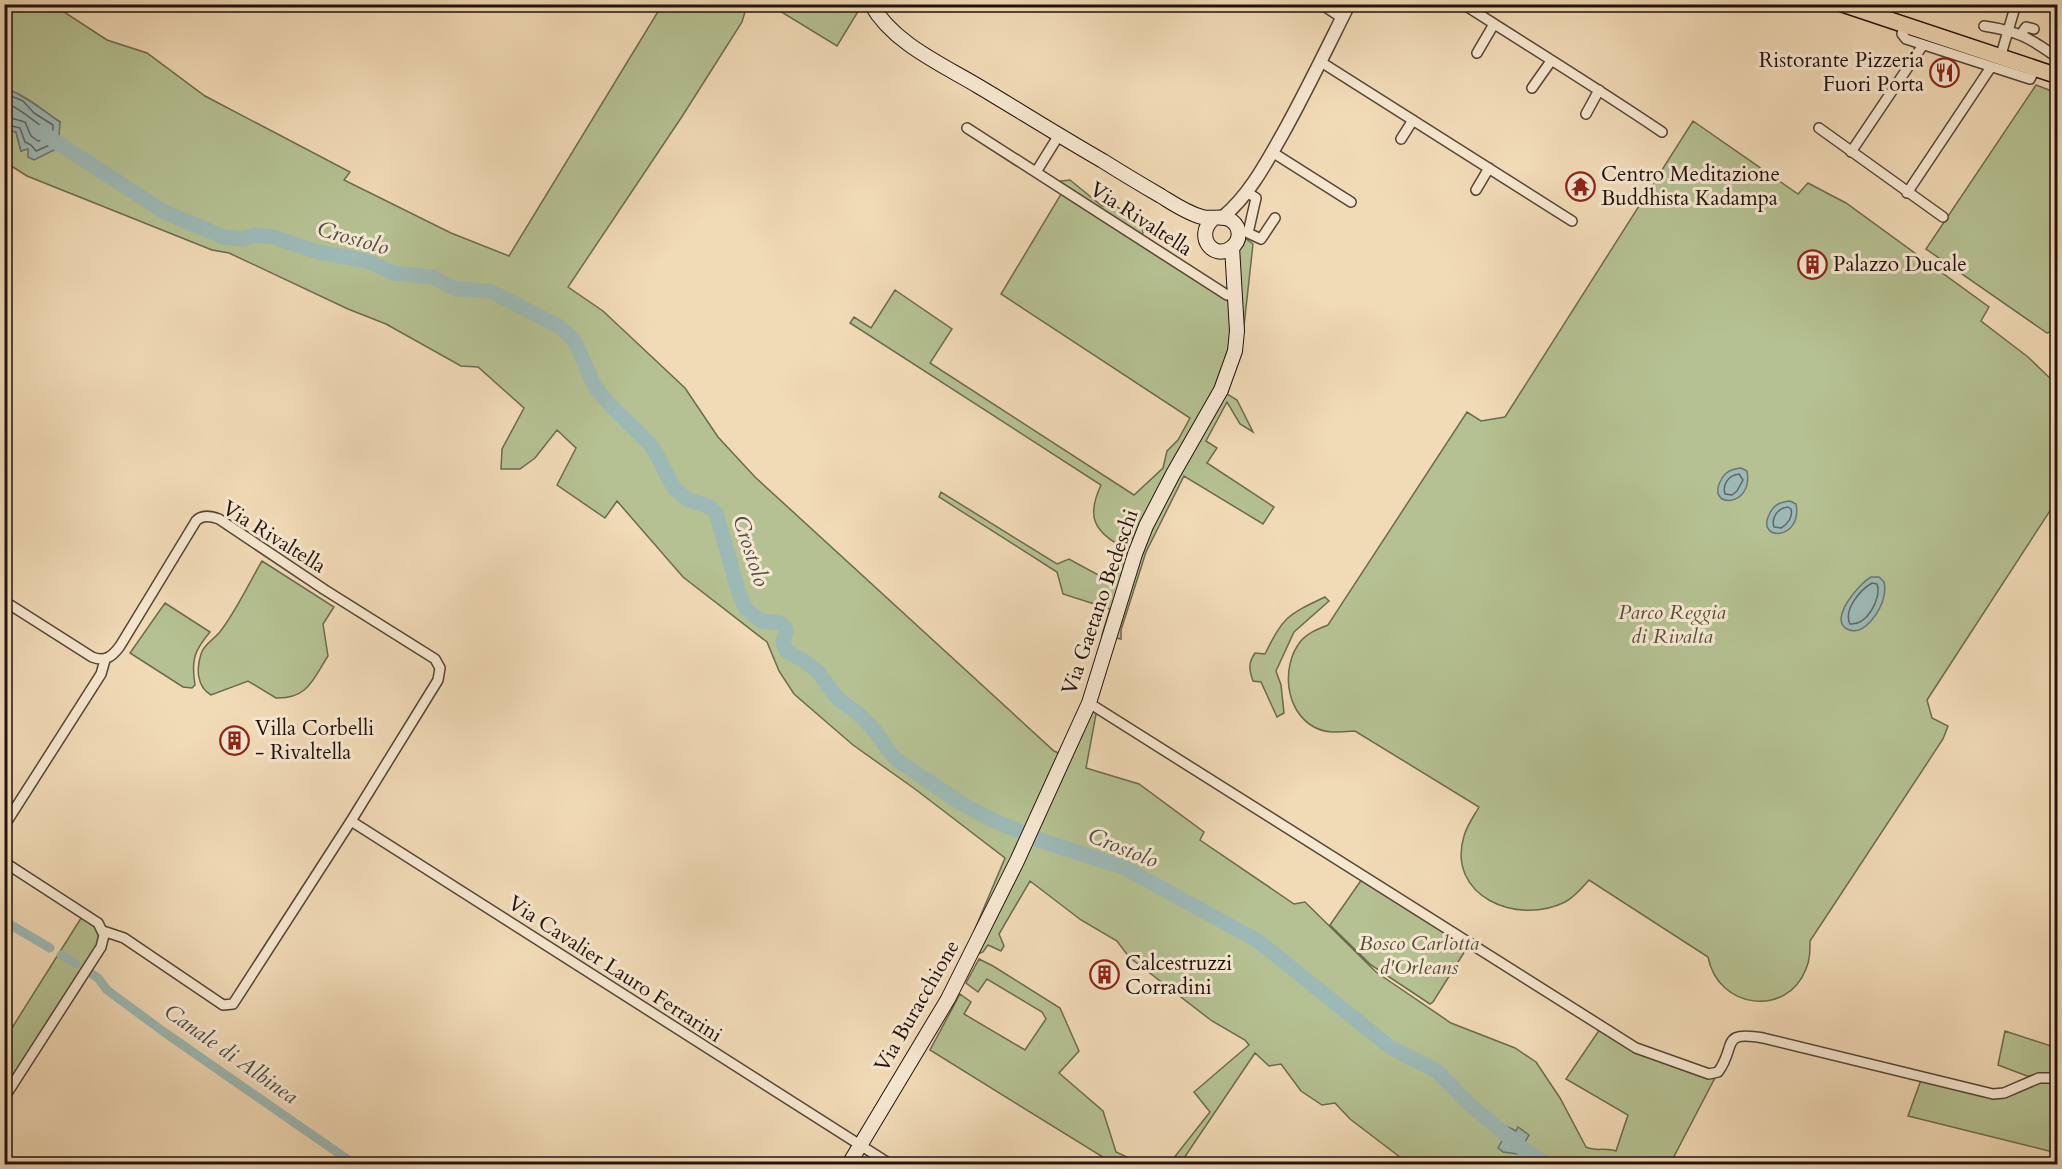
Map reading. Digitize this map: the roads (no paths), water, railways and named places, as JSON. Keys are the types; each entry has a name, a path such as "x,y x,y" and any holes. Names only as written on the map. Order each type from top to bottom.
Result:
{"main road":[{"path":"871,4 883,21 908,44 1059,135 1188,212 1229,219 1242,230 1233,247 1224,251 1216,250 1207,244 1204,234 1188,212"},
{"path":"1842,4 1904,24 1996,62 2058,76"},
{"path":"1204,234 1205,228 1218,218"},
{"name":"Via Gaetano Bedeschi","path":"1015,865 1089,703 1135,554 1146,526 1221,390 1229,371 1235,351 1237,331 1231,290 1233,247"},
{"name":"Via Gaetano Bedeschi","path":"1216,250 1231,290"},
{"name":"Via Buracchione","path":"849,1164 948,999 1015,865"}],"street":[{"path":"1321,4 1342,18"},
{"path":"1218,218 1246,194 1272,152 1321,62 1349,4"},
{"path":"1463,4 1662,132"},
{"path":"1907,193 1996,62 2009,30 2016,4"},
{"path":"1477,52 1494,24"},
{"path":"1904,24 1903,38 1996,62"},
{"path":"1984,26 2021,34 2058,58"},
{"path":"2021,34 2026,27 2034,29"},
{"path":"1851,152 1923,45"},
{"path":"1532,88 1551,60"},
{"path":"1321,62 1572,221"},
{"path":"1586,114 1599,90"},
{"path":"1401,139 1413,120"},
{"name":"Via Rivaltella","path":"967,128 1231,290"},
{"path":"1819,128 1943,217"},
{"path":"1036,172 1059,135"},
{"path":"1272,152 1351,202"},
{"path":"1476,190 1489,168"},
{"path":"1246,194 1242,230 1261,239 1275,218"},
{"path":"1553,222 1558,213"},
{"name":"Via Rivaltella","path":"4,826 101,674 105,660 112,656 120,646 196,521 206,516 219,519 382,627 435,659 440,668 440,674 351,822"},
{"path":"4,601 92,657 105,660"},
{"path":"1089,703 1636,1048 1709,1074 1718,1072 1731,1042 1738,1035 1743,1035 1993,1094 2004,1093 2039,1077 2058,1078"},
{"path":"4,862 93,919 104,931 123,938 223,1005 233,1004 351,822"},
{"name":"Via Cavalier Lauro Ferrarini","path":"351,822 890,1164"},
{"path":"4,1098 101,947 104,931"}],"water":[{"path":"4,80 9,90 29,100 60,122 58,148 34,160 28,157 28,149 21,151 16,132 5,129"},
{"path":"1741,468 1747,471 1744,492 1738,498 1724,500 1719,496 1718,489 1721,480 1729,471"},
{"path":"1790,501 1796,504 1793,525 1787,531 1773,533 1768,529 1767,522 1772,510 1778,504"},
{"path":"1871,577 1879,577 1884,582 1883,602 1876,615 1866,626 1853,631 1847,629 1842,624 1843,610 1854,593"},
{"path":"1508,1127 1516,1131 1518,1127 1529,1135 1518,1154 1503,1152 1498,1148 1503,1139 1499,1129"}],"waterway":[{"name":"Crostolo","path":"41,132 166,213 224,237 242,239 256,235 274,237 318,252 367,261 394,273 432,277 456,289 490,291 560,327 574,340 595,387 653,448 674,488 688,500 710,507 716,513 739,593 746,609 761,621 780,623 785,627 783,642 786,651 806,662 819,673 837,698 860,715 897,760 959,802 986,817 1039,840 1123,867 1258,941 1390,1047 1437,1071 1470,1105 1522,1148 1546,1164"},
{"name":"Canale di Albinea","path":"4,921 50,948"},
{"name":"Canale di Albinea","path":"61,955 76,964"},
{"name":"Canale di Albinea","path":"89,972 98,978 107,990 164,1032 354,1164"}],"place":[{"name":"Ristorante Pizzeria Fuori Porta","path":"1945,72"},
{"name":"Centro Meditazione Buddhista Kadampa","path":"1580,186"},
{"name":"Palazzo Ducale","path":"1812,264"},
{"name":"Villa Corbelli - Rivaltella","path":"234,740"},
{"name":"Calcestruzzi Corradini","path":"1104,975"}],"park label":[{"name":"Parco Reggia di Rivalta","path":"1672,624"},
{"name":"Bosco Carlotta d'Orleans","path":"1419,955"}]}
